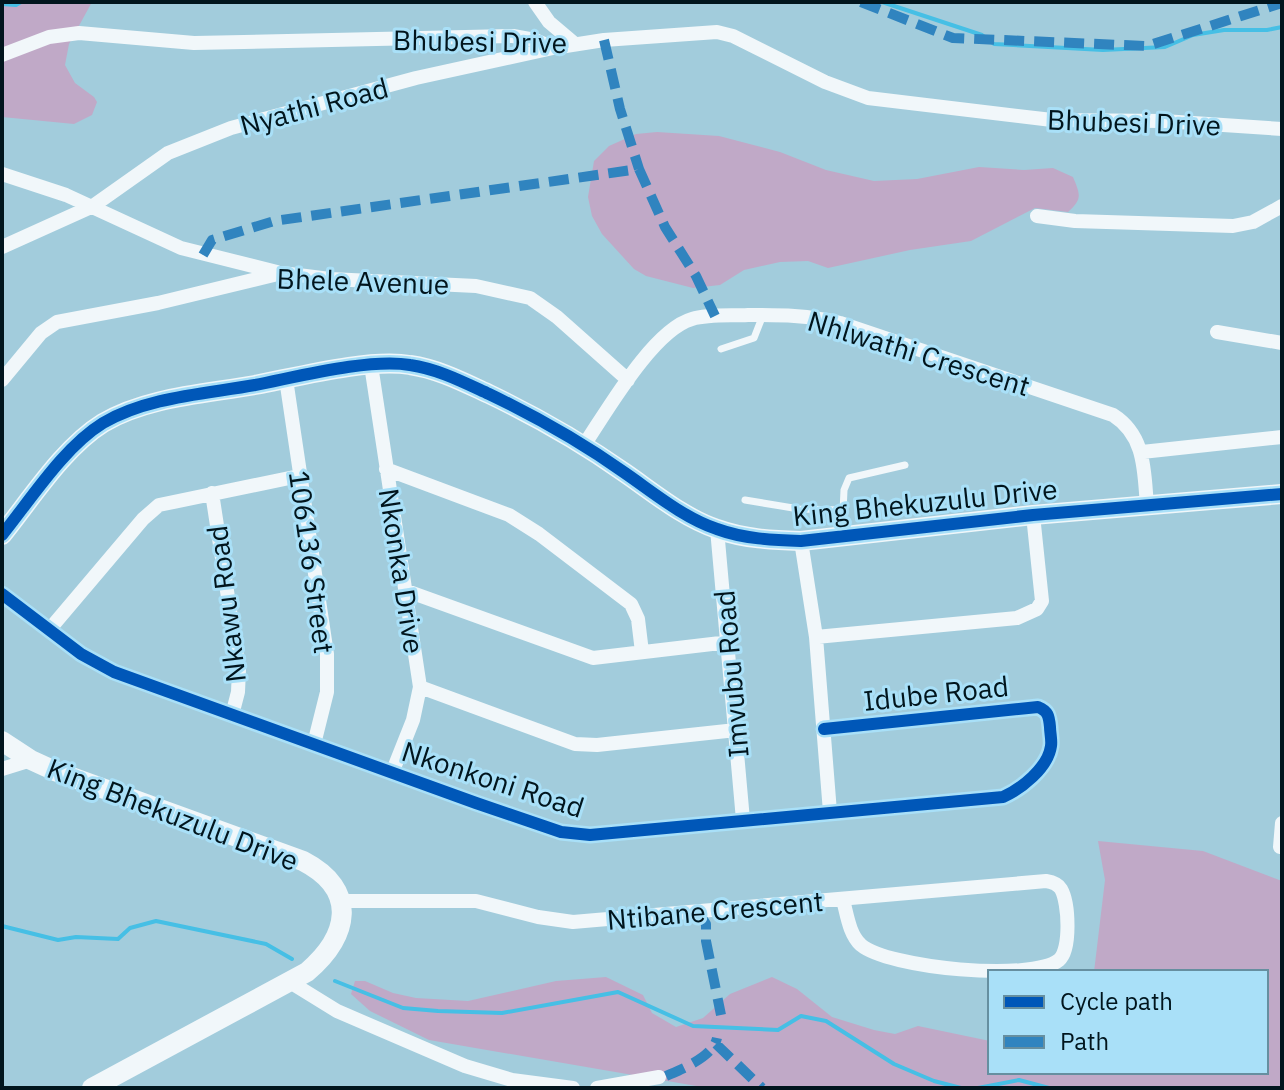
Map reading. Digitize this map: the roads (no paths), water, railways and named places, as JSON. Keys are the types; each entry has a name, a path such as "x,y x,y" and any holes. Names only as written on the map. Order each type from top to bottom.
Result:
{"street":[{"path":"535,2 549,22 575,44"},
{"name":"Bhubesi Drive","path":"2,55 49,37 79,33 194,43 513,36 535,40 553,48 646,35 717,32 733,36 825,82 868,98 1052,120 1163,121 1282,129"},
{"name":"Nyathi Road","path":"2,247 93,206 168,153 231,128 416,78 553,48"},
{"path":"2,174 38,184 93,206 181,248 282,273"},
{"path":"1037,216 1075,221 1233,226 1253,222 1282,206"},
{"name":"Bhele Avenue","path":"2,380 41,333 57,322 158,303 282,273 343,280 476,286 530,298 557,317 628,380"},
{"name":"Nhlwathi Crescent","path":"584,445 628,380 667,333 679,324 707,316 803,315 840,323 1104,411 1128,426 1142,452"},
{"path":"1217,332 1282,343"},
{"name":"King Bhekuzulu Drive","path":"2,535 73,449 109,420 154,403 371,365 408,364 443,373 539,418 675,507 717,529 767,539 801,541 1033,515 1282,494"},
{"name":"Nkonka Drive","path":"371,365 420,687 413,720 392,773"},
{"name":"106136 Street","path":"286,379 327,654 327,692 314,744"},
{"path":"1147,506 1142,452 1282,437"},
{"path":"386,469 494,508 531,529 631,604 638,619 642,652"},
{"path":"49,630 151,511 165,502 299,476"},
{"name":"Nkawu Road","path":"212,493 239,669 238,692 232,715"},
{"path":"816,637 1017,618 1037,609 1042,601 1033,515"},
{"name":"Imvubu Road","path":"717,529 743,820"},
{"path":"801,541 816,637 830,812"},
{"path":"407,591 583,656 601,658 729,642"},
{"name":"Nkonkoni Road","path":"2,594 101,666 570,835 1005,796 1029,779 1049,752 1049,716"},
{"path":"420,687 575,744 597,745 736,730"},
{"name":"Idube Road","path":"824,729 1038,707 1049,716"},
{"name":"King Bhekuzulu Drive","path":"2,741 31,760 73,778 303,861 327,877 341,901"},
{"path":"2,769 31,760"},
{"path":"1280,847 1282,823"},
{"name":"Ntibane Crescent","path":"341,901 476,901 538,917 573,922 1046,881 1055,883 1062,891 1067,941 1060,959 1043,967 965,971 884,956 867,949 856,939 843,900"},
{"path":"92,1088 307,972 329,950 341,924 341,901"},
{"path":"290,982 337,1011 465,1066 512,1080 573,1088"},
{"path":"597,1088 659,1077"}],"lane":[{"path":"721,349 754,338 763,315"},
{"path":"842,536 844,490 849,478 905,465"},
{"path":"745,500 799,509 844,510"}],"waterway":[{"path":"2,4 16,5 21,2"},
{"path":"882,2 982,35 994,44 1103,50 1165,47 1193,35 1282,27"},
{"path":"2,926 58,940 76,937 118,939 130,928 156,921 266,944 292,959"},
{"path":"335,981 403,1008 438,1011 502,1013 618,992 693,1026 778,1030 801,1016 826,1021 894,1064 934,1081 961,1088"},
{"path":"978,1088 1019,1080 1049,1088"}]}
